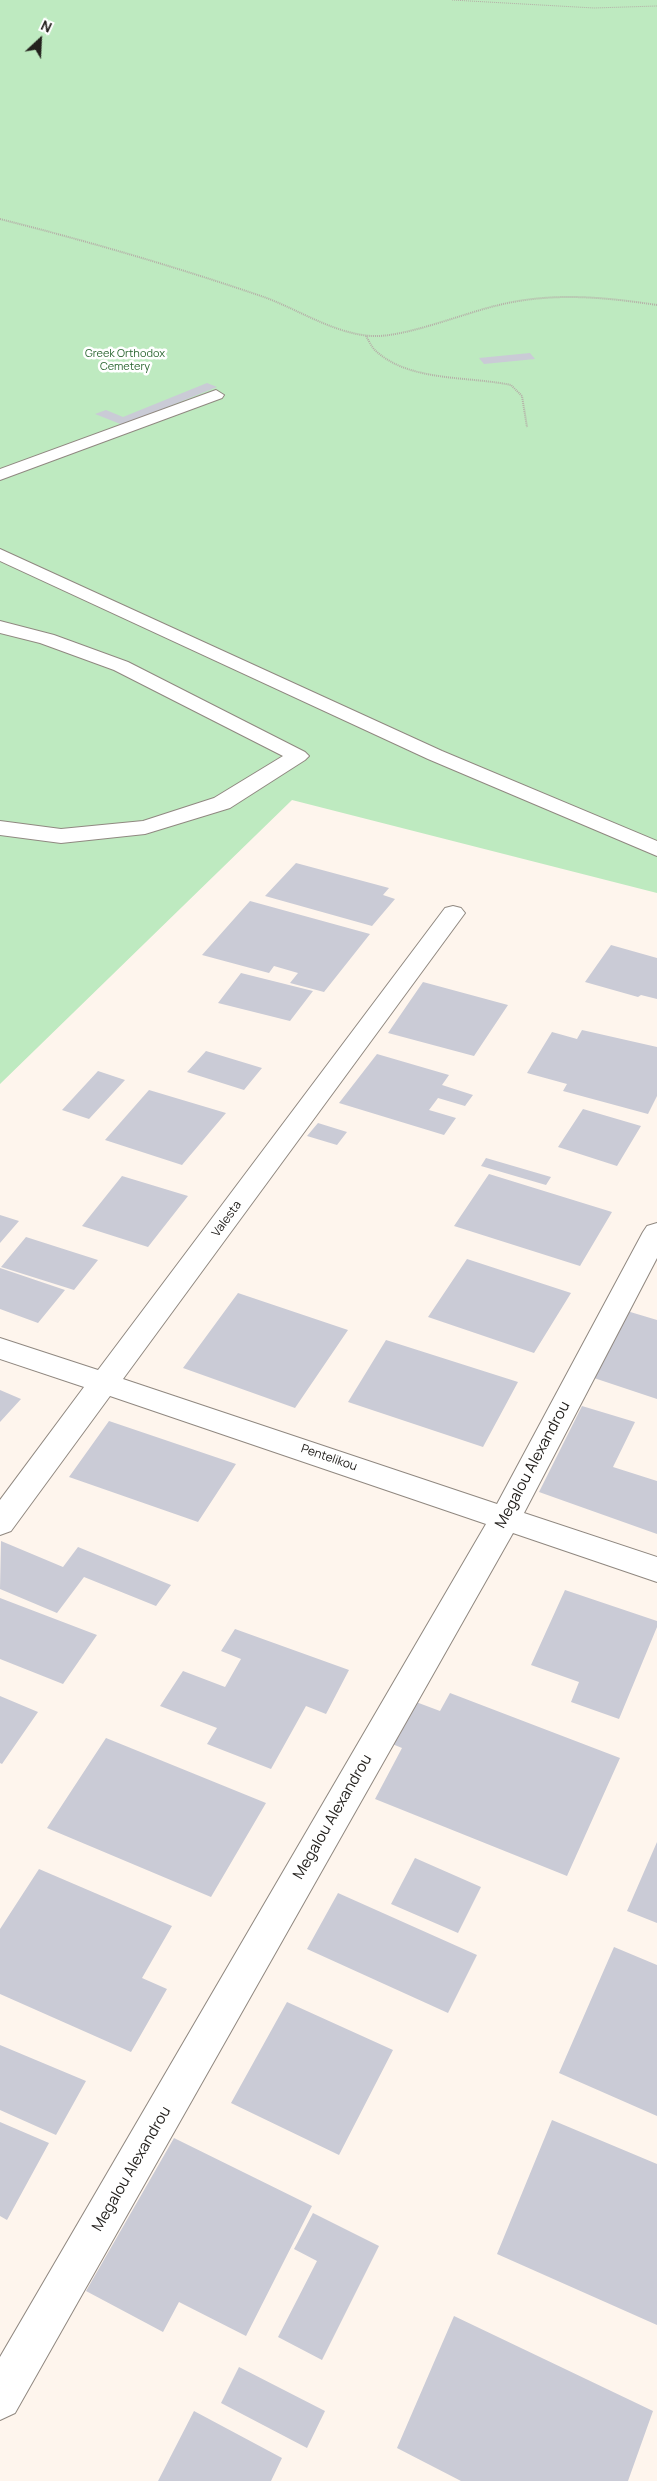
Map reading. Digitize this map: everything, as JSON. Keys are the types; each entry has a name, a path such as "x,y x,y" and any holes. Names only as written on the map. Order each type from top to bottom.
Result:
{"street":[{"path":"0,475 216,395"},
{"path":"0,554 435,755 657,849"},
{"path":"0,626 47,639 121,666 298,756 222,803 145,827 61,836 0,828"},
{"name":"Valesta","path":"0,1523 106,1383 453,913"},
{"name":"Megalou Alexandrou","path":"0,2398 506,1517 657,1232"},
{"name":"Pentelikou","path":"0,1348 506,1517 657,1570"}],"path":[{"path":"452,0 594,8 657,6"},
{"path":"0,219 131,253 200,275 296,310 342,332 366,336 383,336 517,301 548,298 607,298 657,305"},
{"path":"366,336 369,343 379,354 390,361 410,369 511,385 522,396 527,427"}],"green space":[{"name":"Greek Orthodox Cemetery","path":"0,0 657,0 657,893 292,800 0,1084"}],"building":[{"path":"530,353 535,359 484,364 479,358"},
{"path":"207,383 217,387 123,425 95,414 106,410 123,417"},
{"path":"296,863 389,888 383,895 395,899 372,926 265,896"},
{"path":"250,901 370,934 324,992 290,983 298,973 274,966 269,973 202,955"},
{"path":"611,945 657,958 657,999 641,995 638,997 585,982"},
{"path":"241,973 313,991 290,1021 218,1003"},
{"path":"423,982 508,1005 474,1056 388,1033"},
{"path":"582,1030 657,1047 657,1096 648,1114 563,1091 567,1084 527,1073 552,1032 577,1039"},
{"path":"206,1051 262,1068 244,1090 187,1072"},
{"path":"377,1054 449,1075 442,1085 473,1095 465,1106 438,1098 429,1110 456,1118 444,1135 339,1103"},
{"path":"98,1071 125,1080 89,1119 62,1110"},
{"path":"149,1090 226,1113 182,1165 105,1140"},
{"path":"583,1109 641,1126 617,1166 558,1147"},
{"path":"318,1123 347,1132 337,1145 307,1136"},
{"path":"486,1158 551,1177 546,1185 481,1166"},
{"path":"489,1174 612,1212 580,1266 454,1226"},
{"path":"122,1176 188,1196 148,1247 82,1226"},
{"path":"0,1215 19,1221 0,1243"},
{"path":"26,1237 98,1260 74,1290 1,1267"},
{"path":"467,1259 571,1293 534,1353 428,1317"},
{"path":"0,1268 65,1290 38,1323 0,1309"},
{"path":"238,1293 348,1330 295,1408 183,1368"},
{"path":"627,1311 657,1320 657,1399 591,1377"},
{"path":"386,1340 518,1382 483,1447 348,1402"},
{"path":"0,1390 21,1399 0,1422"},
{"path":"582,1406 635,1422 613,1467 657,1481 657,1534 539,1492"},
{"path":"109,1421 236,1464 198,1522 69,1477"},
{"path":"1,1541 63,1567 78,1547 171,1585 156,1606 84,1577 57,1613 0,1589"},
{"path":"565,1590 657,1621 657,1627 619,1719 571,1702 579,1682 531,1665"},
{"path":"0,1598 97,1635 63,1684 0,1659"},
{"path":"235,1629 349,1670 326,1714 306,1706 271,1769 207,1744 217,1728 160,1706 183,1671 225,1687 241,1659 221,1651"},
{"path":"450,1693 620,1758 567,1876 375,1799 402,1748 385,1741 408,1699 440,1711"},
{"path":"0,1696 38,1712 2,1764 0,1763"},
{"path":"106,1738 266,1803 211,1897 47,1828"},
{"path":"657,1842 657,1923 627,1911"},
{"path":"415,1858 481,1887 458,1933 391,1904"},
{"path":"39,1869 172,1926 142,1978 167,1989 131,2052 0,1994 0,1929"},
{"path":"338,1893 477,1955 448,2013 307,1949"},
{"path":"614,1947 657,1965 657,2116 559,2073"},
{"path":"287,2002 393,2050 339,2155 231,2103"},
{"path":"0,2045 86,2081 56,2135 0,2110"},
{"path":"552,2120 657,2164 657,2325 497,2254"},
{"path":"0,2122 49,2143 7,2220 0,2216"},
{"path":"174,2138 312,2206 246,2336 179,2302 163,2332 86,2291"},
{"path":"313,2213 379,2246 322,2360 278,2337 317,2261 294,2249"},
{"path":"454,2316 653,2411 628,2481 461,2481 397,2448"},
{"path":"239,2367 325,2411 307,2448 221,2403"},
{"path":"194,2411 282,2458 271,2481 158,2481"}]}
